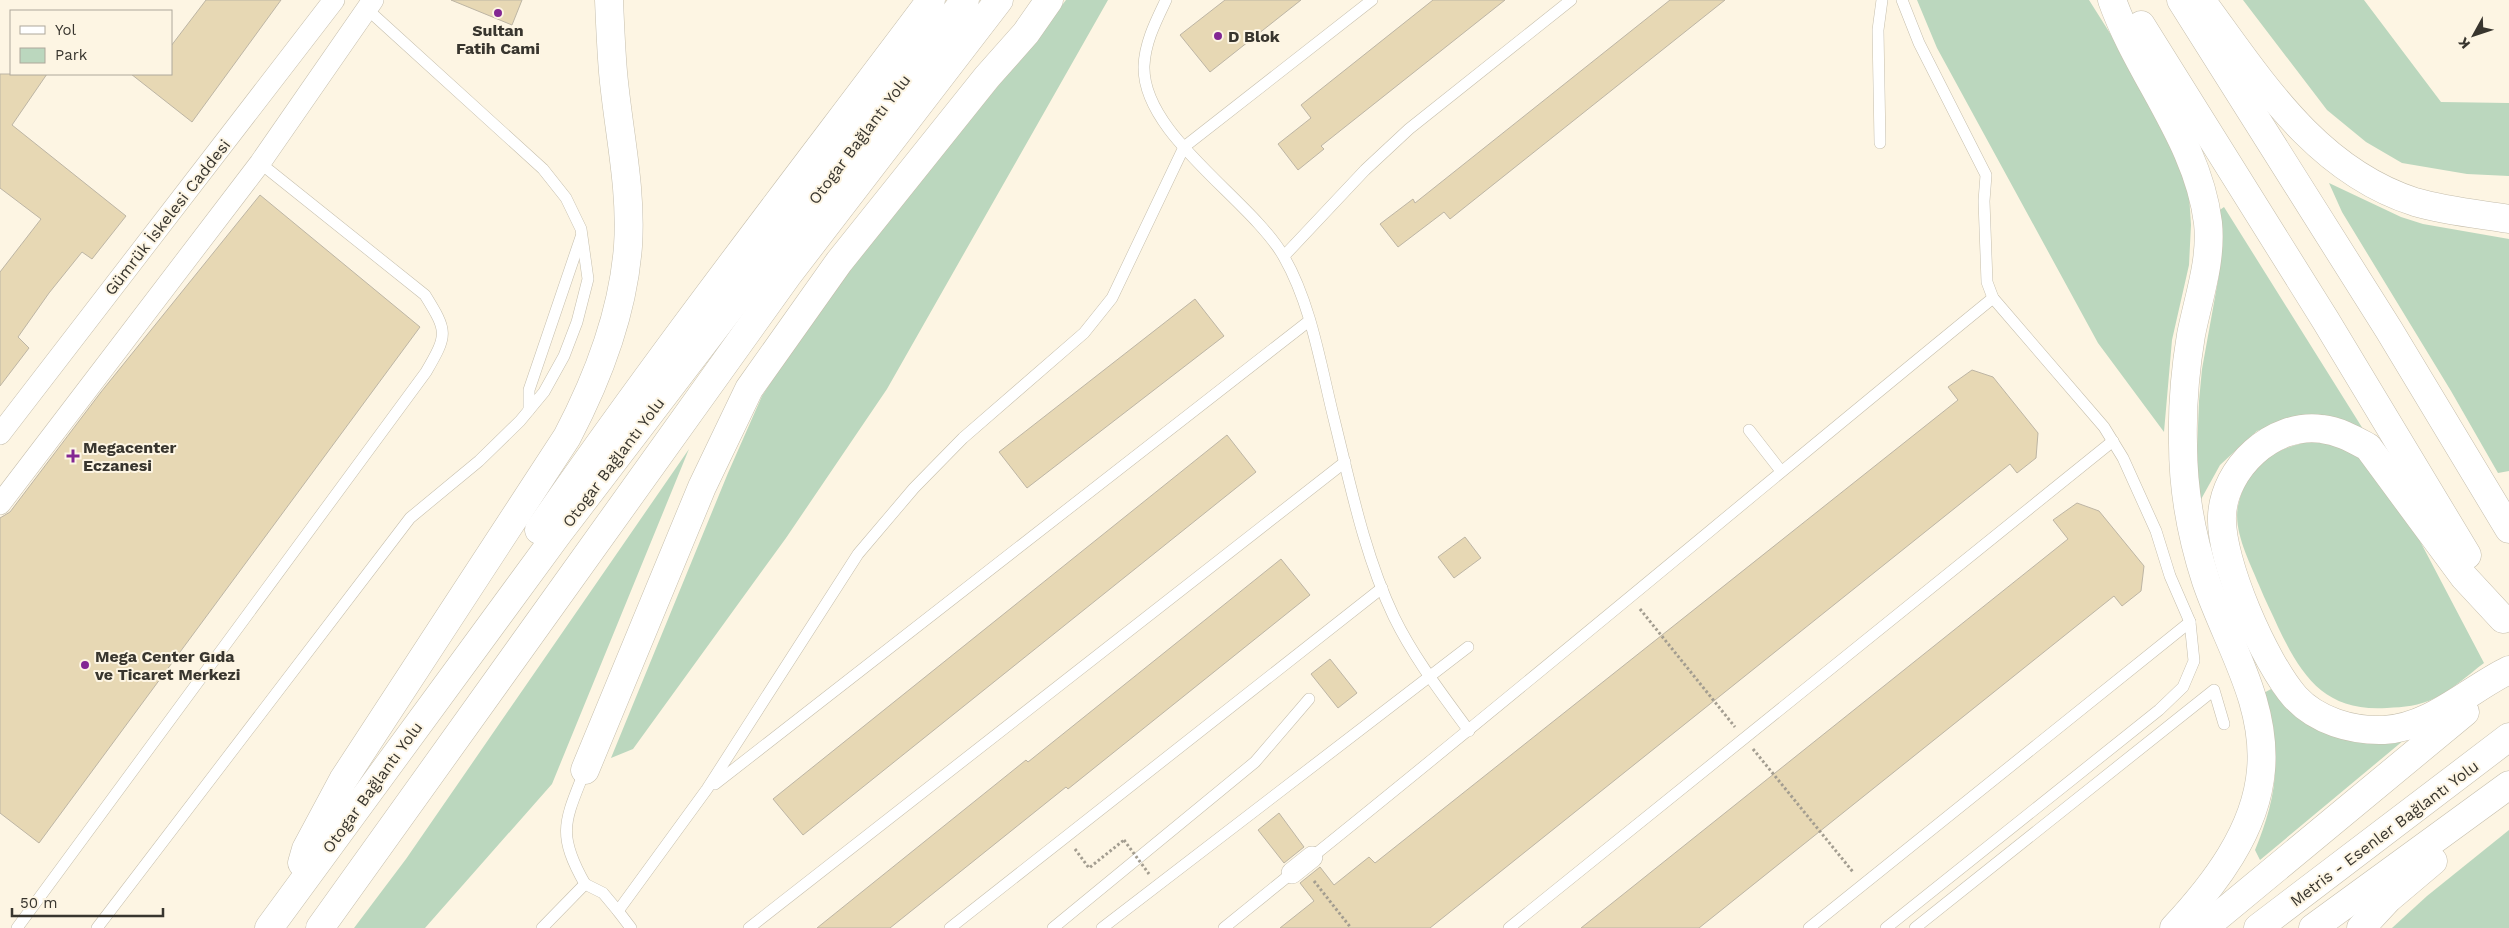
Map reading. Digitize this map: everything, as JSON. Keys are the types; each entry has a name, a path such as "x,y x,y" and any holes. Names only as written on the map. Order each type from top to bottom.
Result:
{"highway":[{"path":"596,0 613,71"},
{"path":"292,895 306,849 343,780 567,437 587,399 607,349 619,298 628,246 623,150 613,71 609,0"},
{"path":"423,718 451,657 591,455 780,197 931,0"},
{"name":"Otogar Bağlantı Yolu","path":"269,928 563,528 964,0"},
{"name":"Otogar Bağlantı Yolu","path":"320,928 788,276 998,0"},
{"path":"788,276 813,259 832,240 979,67 1032,0"},
{"path":"586,770 702,487 749,389 839,262 986,77 1026,33 1049,0"},
{"path":"2112,0 2194,168 2208,223 2207,258 2192,335 2184,404 2185,482 2206,579 2248,682 2257,716 2261,744 2261,770 2256,798 2240,838 2211,884 2174,928"},
{"path":"2126,0 2400,441 2506,624"},
{"path":"2181,0 2389,330 2509,529"},
{"path":"2201,0 2269,92 2296,125 2324,152 2372,184 2415,202 2509,219"},
{"path":"2443,208 2473,203 2509,205"},
{"path":"2506,624 2464,577 2368,447 2350,438 2320,429 2298,431 2278,437 2259,448 2244,461 2233,478 2222,515 2226,551 2237,584 2253,623 2281,678 2296,698 2316,713 2340,725 2362,730 2386,730 2414,724 2441,711 2509,670"},
{"path":"2204,928 2509,676"},
{"name":"Metris - Esenler Bağlantı Yolu","path":"2258,928 2509,738"},
{"name":"Metris - Esenler Bağlantı Yolu","path":"2313,928 2509,785"},
{"path":"2361,928 2388,899 2421,870 2462,841 2509,800"}],"street":[{"name":"Gümrük İskelesi Caddesi","path":"0,434 334,0"},
{"path":"0,504 260,163 370,4"}],"lane":[{"path":"1166,0 1148,43 1144,68 1147,88 1158,112 1184,147 1258,222 1284,256 1298,286 1309,321 1366,542 1382,588 1394,617 1429,678 1470,731"},
{"path":"618,911 707,789 858,554 914,488 963,438 1084,333 1100,316 1125,274 1184,147 1372,0"},
{"path":"1284,256 1365,170 1409,129 1572,0"},
{"path":"1880,143 1878,30 1882,0"},
{"path":"1886,928 2120,742 2183,688 2194,662 2190,622 2170,576 2145,504 2113,441 1993,298 1987,282 1984,201 1986,175 1919,43 1902,0"},
{"path":"97,928 410,518 479,461 544,392 560,363 577,322 588,279 582,236 566,198 544,169 370,4"},
{"path":"16,928 426,372 443,342 441,321 425,295 260,163"},
{"path":"529,410 530,390 582,236"},
{"path":"1224,928 1470,731 1781,471 1993,298"},
{"path":"707,789 1309,321"},
{"path":"1749,430 1781,471"},
{"path":"1508,928 2113,441"},
{"path":"749,928 1345,462"},
{"path":"950,928 1382,588"},
{"path":"1809,928 2190,622"},
{"path":"1102,928 1468,647"},
{"path":"1915,928 2214,690 2224,724"},
{"path":"1053,928 1255,762 1309,699"},
{"path":"586,770 566,820 566,843 574,864 585,884 603,893 631,928"},
{"path":"542,928 585,884"}],"path":[{"path":"1065,837 1089,868 1124,840 1149,874"},
{"path":"1302,865 1351,928"}],"green space":[{"path":"1066,0 1108,0 887,389 786,538 633,749 611,758 728,473 762,396 806,329 868,243 1017,63"},
{"path":"1917,0 2089,0 2137,76 2179,155 2189,194 2191,225 2189,265 2172,340 2164,432 2098,343 1937,48"},
{"path":"2243,0 2364,0 2441,102 2509,103 2509,176 2467,174 2402,163 2366,142 2327,110"},
{"path":"2329,183 2401,217 2423,224 2509,239 2509,471 2498,473 2451,391 2342,212"},
{"path":"2224,207 2363,429 2283,421 2257,431 2220,465 2199,503 2197,451 2199,401 2202,369 2219,275 2217,212"},
{"path":"2320,440 2348,450 2367,463 2410,522 2484,663 2448,691 2429,701 2405,707 2366,708 2347,704 2318,688 2296,661 2287,645 2251,566 2239,534 2237,523 2239,502 2244,488 2259,466 2280,451 2306,442"},
{"path":"689,449 552,784 425,928 354,928 406,859"},
{"path":"2271,689 2286,707 2315,728 2346,736 2404,740 2260,860 2255,850 2268,813 2275,774 2274,748 2262,694"},
{"path":"2509,830 2509,928 2392,928 2427,896"}],"building":[{"path":"206,0 281,0 192,122 132,75 172,75 172,45"},
{"name":"Sultan Fatih Cami","path":"451,0 522,0 512,25"},
{"name":"D Blok","path":"1225,0 1301,0 1210,72 1180,35"},
{"path":"1433,0 1505,0 1321,146 1324,149 1298,170 1278,144 1311,118 1301,105"},
{"path":"1670,0 1725,0 1450,219 1444,212 1398,247 1380,224 1413,199 1415,203"},
{"path":"0,74 46,75 12,125 126,216 92,259 82,252 49,293 18,337 29,348 0,386 0,272 41,219 0,188"},
{"name":"Mega Center Gıda ve Ticaret Merkezi","path":"260,195 420,327 39,843 0,813 0,518 10,512 101,392"},
{"path":"1195,299 1224,336 1027,488 999,452"},
{"path":"1972,370 1993,377 2038,433 2036,458 2017,473 2010,464 1430,928 1280,928 1314,901 1300,883 1320,867 1334,885 1369,857 1375,863 1958,400 1948,387"},
{"path":"1227,435 1256,472 803,835 773,799"},
{"path":"2077,503 2099,511 2144,566 2141,591 2122,606 2114,596 1699,928 1581,928 2068,539 2053,520"},
{"path":"1465,537 1481,558 1454,578 1438,557"},
{"path":"1281,559 1310,595 1068,789 1066,787 890,928 817,928 1026,760 1028,762"},
{"path":"1330,659 1357,693 1338,708 1311,674"},
{"path":"1279,813 1304,847 1284,863 1258,830"}],"place":[{"name":"Sultan Fatih Cami","path":"498,13"},
{"name":"D Blok","path":"1218,36"},
{"name":"Megacenter Eczanesi","path":"73,456"},
{"name":"Mega Center Gıda ve Ticaret Merkezi","path":"85,665"}]}
